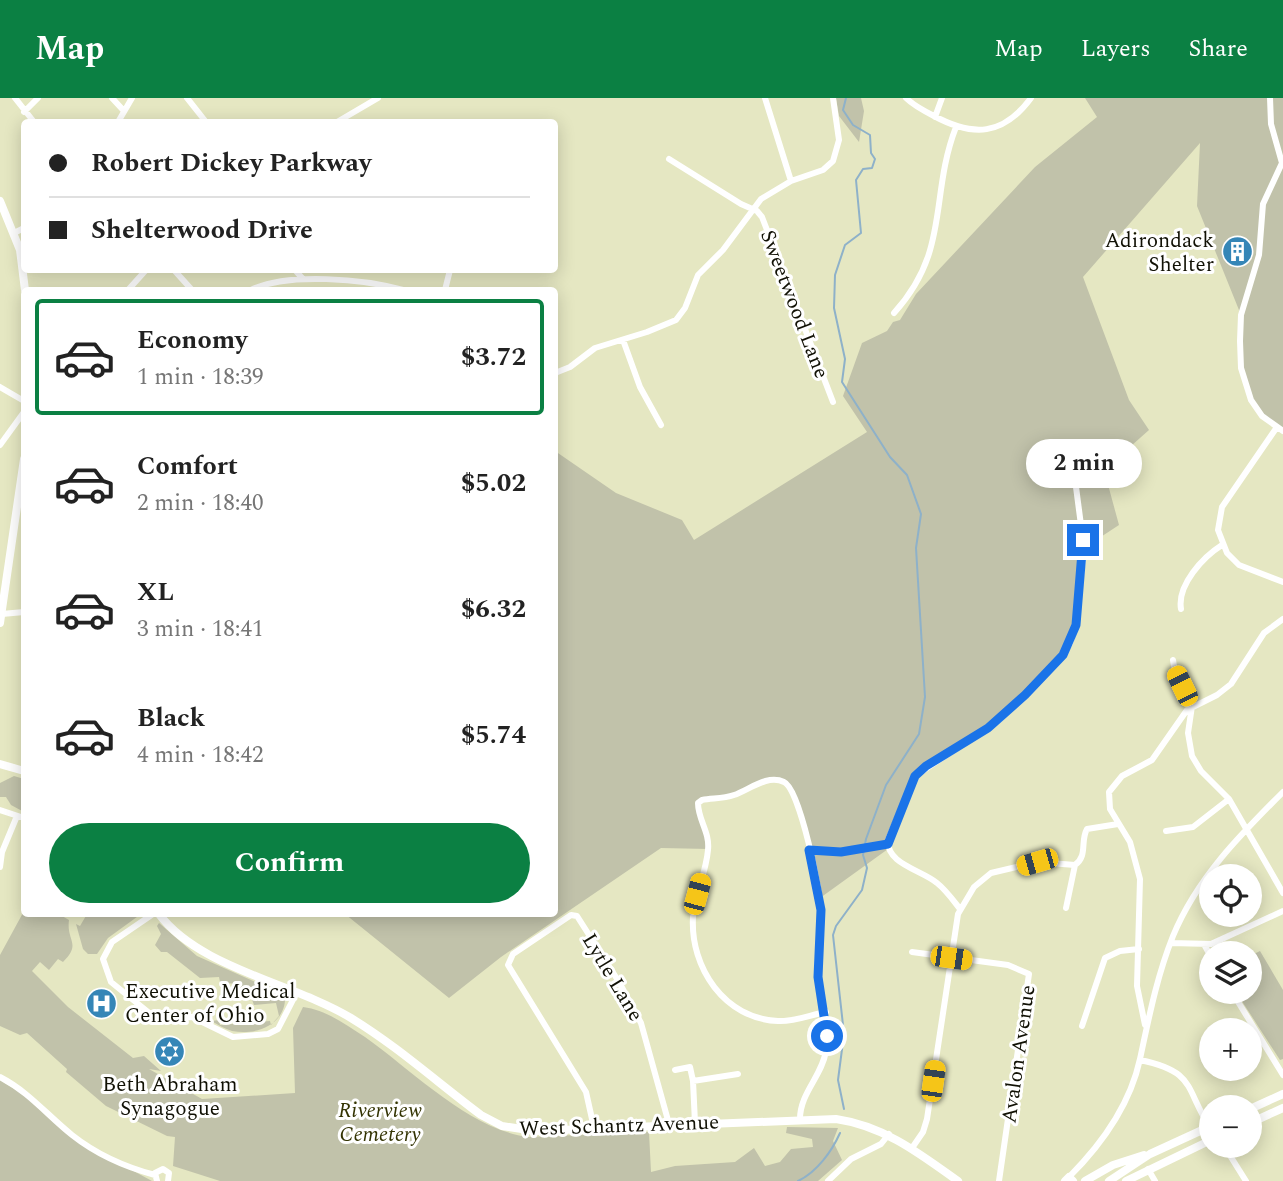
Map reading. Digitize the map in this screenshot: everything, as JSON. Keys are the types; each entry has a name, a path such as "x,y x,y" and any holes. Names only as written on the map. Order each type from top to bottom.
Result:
{"main road":[{"path":"0,201 21,258"},
{"path":"0,619 21,479"},
{"path":"0,764 21,770"},
{"name":"West Schantz Avenue","path":"162,917 179,935 197,948 298,992 356,1021 492,1122 522,1130 800,1119 848,1121 889,1134 958,1181"},
{"path":"1262,1104 1283,1094"},
{"path":"1262,1118 1283,1108"},
{"path":"1085,1181 1113,1165 1150,1154 1199,1132"},
{"path":"1126,1181 1152,1175 1163,1162 1199,1146"},
{"path":"1109,1181 1150,1154"}],"street":[{"path":"15,98 31,119"},
{"path":"24,112 37,98"},
{"path":"112,98 124,111"},
{"path":"120,119 132,98"},
{"path":"187,98 204,119"},
{"path":"341,119 363,101 378,98"},
{"path":"765,98 791,181"},
{"path":"558,372 570,367 595,348 663,327 677,318 685,307 698,275 723,250 753,208 764,197 791,181 814,174 833,161 839,140 833,98"},
{"path":"906,98 956,127 974,130 1001,126 1015,117 1031,98"},
{"path":"935,117 942,98"},
{"path":"1270,98 1270,124 1282,163 1263,204 1259,254 1241,315 1240,357 1251,400 1262,415 1280,429 1222,507 1218,521 1222,545 1239,565 1283,583"},
{"path":"894,313 914,287 932,250 946,161 956,127"},
{"path":"669,159 741,204 753,208"},
{"name":"Sweetwood Lane","path":"753,208 762,217 833,402"},
{"path":"14,233 21,230"},
{"path":"131,287 143,273"},
{"path":"177,273 189,287"},
{"path":"298,273 303,279"},
{"path":"260,287 281,280 303,279 384,287"},
{"path":"623,340 640,387 661,425"},
{"path":"0,387 21,399"},
{"path":"0,445 21,416"},
{"path":"960,909 936,881 894,857 888,844 915,776 999,720 1056,664 1070,643 1076,625 1084,548 1076,487"},
{"path":"1181,609 1184,591 1198,565 1222,545"},
{"path":"0,619 21,613"},
{"path":"1145,1026 1137,986 1140,879 1130,842 1109,803 1111,787 1122,776 1152,760 1178,720 1192,706 1217,695 1231,684 1264,634 1283,619"},
{"path":"1173,660 1175,672 1192,706 1188,733 1192,756 1201,771 1229,799 1283,893"},
{"path":"800,1119 801,1102 818,1077 826,1052 826,1012 818,977 821,910 796,796 785,782 764,782 732,796 702,800 698,803 699,812 707,831 709,849 694,906 693,930 701,962 710,983 731,1005 766,1019 786,1021 826,1012"},
{"path":"1069,1180 1114,1122 1140,1060 1145,1026 1171,943 1199,886 1245,830 1283,792"},
{"path":"1166,831 1193,827 1229,799"},
{"path":"0,810 21,817"},
{"path":"0,867 1,853 17,816"},
{"path":"1066,908 1075,866 1083,854 1087,829 1118,824"},
{"path":"809,850 841,852 888,844"},
{"path":"912,1148 923,1132 927,1119 960,909 974,887 991,873 1037,862 1075,866"},
{"path":"1216,941 1283,911"},
{"name":"Lytle Lane","path":"594,1128 586,1093 509,965 513,954 568,916 576,916 619,982 641,1023 669,1124"},
{"path":"149,917 113,942 103,959 111,982 153,1016 162,1019 192,1017 233,1037 268,1034 281,1026 298,992"},
{"path":"1171,943 1199,945"},
{"path":"1082,1026 1105,958 1113,952 1139,949"},
{"path":"912,952 951,958"},
{"name":"Avalon Avenue","path":"951,958 1017,967 1027,972 1030,977 999,1181"},
{"path":"1239,1004 1283,1074"},
{"path":"1140,1060 1169,1067 1182,1077 1199,1107"},
{"path":"675,1070 690,1067 695,1123"},
{"path":"693,1082 738,1074"},
{"path":"0,1077 28,1093 72,1135 98,1153 156,1178 159,1170 165,1169 170,1175 168,1181"},
{"path":"828,1181 850,1159 881,1144 889,1134"},
{"path":"1232,1158 1246,1181"},
{"path":"1144,1181 1152,1175"}],"green space":[{"path":"836,98 861,98 864,111 859,142 839,116"},
{"path":"1085,98 1283,98 1283,431 1262,416 1243,379 1241,315 1197,206 1200,143 1083,277 1129,400 1149,430 1104,470 1119,525 1084,548 1078,611 1063,655 999,720 940,757 910,783 888,849 820,898 804,825 789,785 769,781 738,794 699,801 709,849 661,848 501,957 449,998 349,917 558,917 558,453 616,493 682,520 694,540 867,432 843,396 862,343 887,331 893,322 900,320 916,294 1035,167 1097,117"},
{"path":"14,776 21,778 21,810 11,805 6,797 0,797 0,783"},
{"name":"Riverview Cemetery","path":"21,916 64,917 69,920 72,950 69,956 63,962 58,959 49,970 40,962 32,971 68,1007 133,1058 144,1056 161,1071 149,1069 202,1099 295,1093 293,1028 303,1007 320,1011 343,1023 442,1097 484,1123 506,1132 528,1137 649,1132 651,1172 675,1166 735,1162 754,1148 765,1166 780,1162 791,1149 813,1147 812,1139 786,1133 787,1127 838,1128 833,1141 842,1160 818,1181 220,1181 173,1166 175,1137 167,1136 106,1106 66,1072 67,1069 27,1033 20,1035 0,1026 0,955"},
{"path":"85,917 137,917 108,938 97,954 88,954 83,949 76,924 80,926"},
{"path":"159,923 197,956 285,995 281,1014 274,1022 279,1016 276,1003 254,1005 249,992 238,989 235,984 220,982 219,977 200,978 167,952 161,952 155,945 161,934 157,926"},
{"path":"1262,954 1283,990 1283,1059 1280,1060 1262,1032 1262,1018 1253,1018 1244,1004 1262,1004"},
{"path":"219,1020 220,1025 270,1021 271,1024 251,1032 242,1032 229,1030 211,1021"},
{"path":"0,1080 26,1096 71,1137 152,1181 0,1181"}],"waterway":[{"path":"844,1109 838,1080 844,1034 833,935 836,926 862,890 867,868 863,855 866,839 886,785 919,734 925,697 916,548 921,514 907,475 890,457 842,382 845,359 834,308 835,275 845,245 861,233 856,180 863,169 872,168 875,159 871,153 870,135 853,125 843,110 846,98"},
{"path":"798,1181 823,1160 840,1133"}],"place":[{"name":"Adirondack Shelter","path":"1237,252"},
{"name":"Executive Medical Center of Ohio","path":"102,1003"},
{"name":"Beth Abraham Synagogue","path":"170,1052"}],"route":[{"path":"827,1036 828,1026 817,965 821,910 809,850 856,851 888,844 915,776 926,766 999,720 1056,664 1070,643 1076,625 1083,540"}]}
